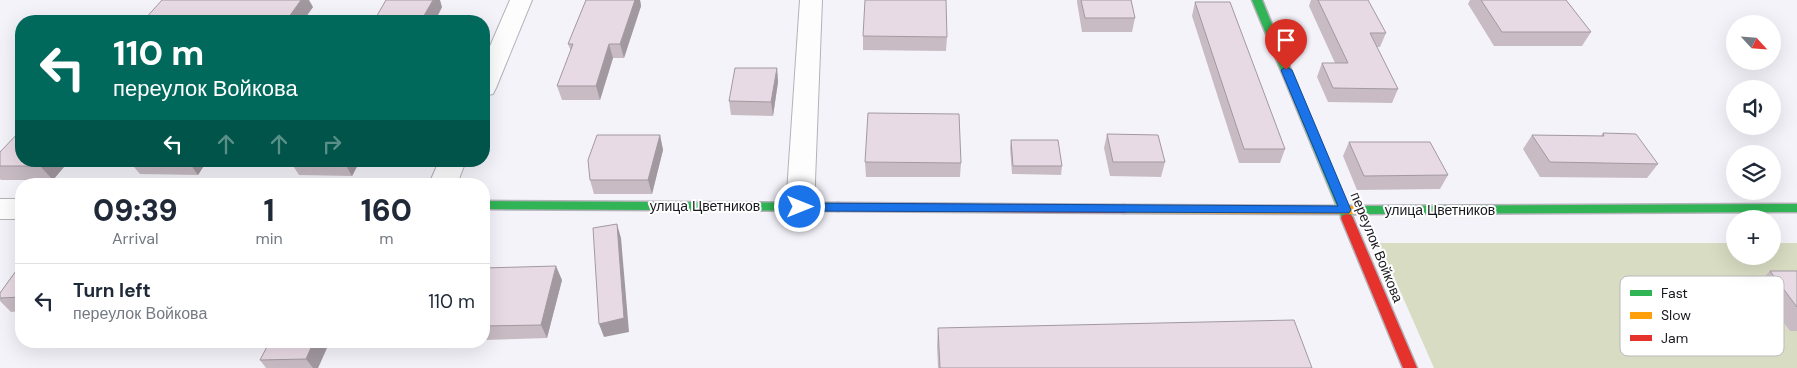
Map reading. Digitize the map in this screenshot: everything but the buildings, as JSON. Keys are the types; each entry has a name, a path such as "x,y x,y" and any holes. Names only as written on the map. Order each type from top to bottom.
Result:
{"street":[{"path":"490,74 521,0"},
{"path":"800,207 812,0"},
{"name":"переулок Войкова","path":"1257,0 1410,368"},
{"name":"улица Цветников","path":"490,205 1345,210 1797,208"},
{"path":"0,209 15,209"}],"green space":[{"path":"1379,243 1726,243 1726,265 1781,265 1781,243 1797,243 1797,368 1434,368"}],"traffic: fast":[{"path":"1257,0 1347,218"},
{"path":"490,205 838,207"},
{"path":"1355,210 1797,208"}],"traffic: slow":[{"path":"1124,209 1355,210"}],"traffic: jam":[{"path":"838,207 1124,209"},
{"path":"1347,218 1410,368"}],"route":[{"path":"800,207 1345,210 1286,70"}]}
